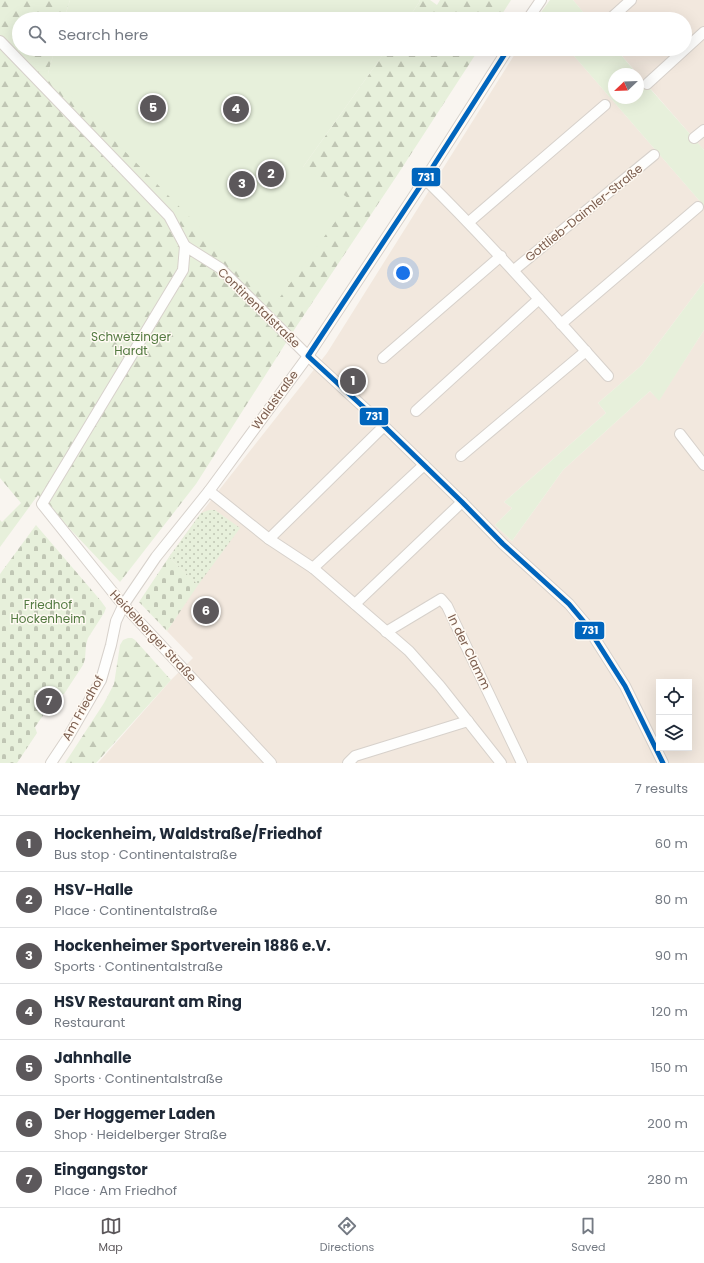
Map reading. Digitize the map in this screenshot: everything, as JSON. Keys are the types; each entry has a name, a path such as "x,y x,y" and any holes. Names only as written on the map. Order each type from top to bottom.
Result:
{"street":[{"path":"533,12 541,0"},
{"path":"618,12 631,0"},
{"path":"692,43 704,32"},
{"name":"Continentalstraße","path":"0,41 12,53"},
{"name":"Continentalstraße","path":"14,56 169,216 185,246 220,268 308,356 384,426 503,544 569,604 585,623 625,686 663,763"},
{"name":"Waldstraße","path":"124,604 156,557 209,491 308,356 425,179 504,56"},
{"path":"647,84 678,56"},
{"path":"469,222 605,105"},
{"path":"694,138 704,130"},
{"name":"Gottlieb-Daimler-Straße","path":"514,270 654,155"},
{"name":"Gottlieb-Daimler-Straße","path":"425,179 501,256 608,376"},
{"path":"561,324 698,207"},
{"name":"Heidelberger Straße","path":"185,246 183,270 42,504 107,586 272,763"},
{"path":"383,358 501,256"},
{"path":"416,411 539,299"},
{"path":"461,456 586,351"},
{"path":"269,538 384,426"},
{"path":"680,434 704,465"},
{"path":"313,568 424,465"},
{"path":"209,491 269,538 313,568 409,651 440,686 501,763"},
{"path":"355,604 462,502"},
{"name":"In der Clamm","path":"386,632 440,599 447,606 456,623 522,763"},
{"name":"Am Friedhof","path":"51,763 67,739 100,680 116,621 124,604"},
{"path":"348,763 355,756 468,721"}],"shaded area":[{"path":"573,0 704,0 704,150 644,81 644,68 633,68 622,56 692,56 692,12 583,12"},
{"path":"514,56 574,56 608,95 608,104 616,104 704,206 704,282 642,365 598,403 606,413 504,502 512,508 495,525 512,541 563,470 650,391 659,400 704,330 704,763 98,763 171,680 193,658 167,631 197,585 169,557 201,513 327,353"}],"green space":[{"name":"Schwetzinger Hardt","path":"0,0 70,0 66,12 12,12 12,56 53,56 48,73 303,167 382,56 474,56 296,327 196,484 120,582 38,495 0,547 0,520 2,522 21,503 0,478"},
{"path":"70,0 420,1 413,12 66,12"},
{"path":"419,0 430,0 437,5 440,0 511,0 503,12 413,12 420,1"},
{"path":"550,0 573,0 583,12 541,12"},
{"path":"53,56 382,56 303,167 351,200 275,304 48,73"},
{"path":"574,56 622,56 632,68 608,68 608,95"},
{"path":"644,82 704,150 704,206 616,104 644,104"},
{"path":"704,282 704,330 659,401 650,391 563,470 512,541 495,525 512,508 504,502 606,413 598,403 642,365"},
{"path":"209,510 215,510 240,528 198,585 169,557 201,513"},
{"name":"Friedhof Hockenheim","path":"36,525 106,608 88,638 83,665 64,694 58,694 35,727 37,733 17,763 0,763 0,574"},
{"path":"169,557 198,585 167,631 139,602"},
{"path":"128,638 135,640 171,680 96,763 65,763 104,703 114,684 120,645 123,640"}],"transit line":[{"name":"731","path":"504,56 425,179 308,356 384,426 503,544 569,604 585,623 625,686 663,763"}],"place":[{"name":"Jahnhalle","path":"153,108"},
{"name":"HSV Restaurant am Ring","path":"236,109"},
{"name":"HSV-Halle","path":"271,174"},
{"name":"Hockenheimer Sportverein 1886 e.V.","path":"242,184"},
{"name":"Hockenheim, Waldstraße/Friedhof","path":"353,381"},
{"name":"Der Hoggemer Laden","path":"206,611"},
{"name":"Eingangstor","path":"49,701"}]}
